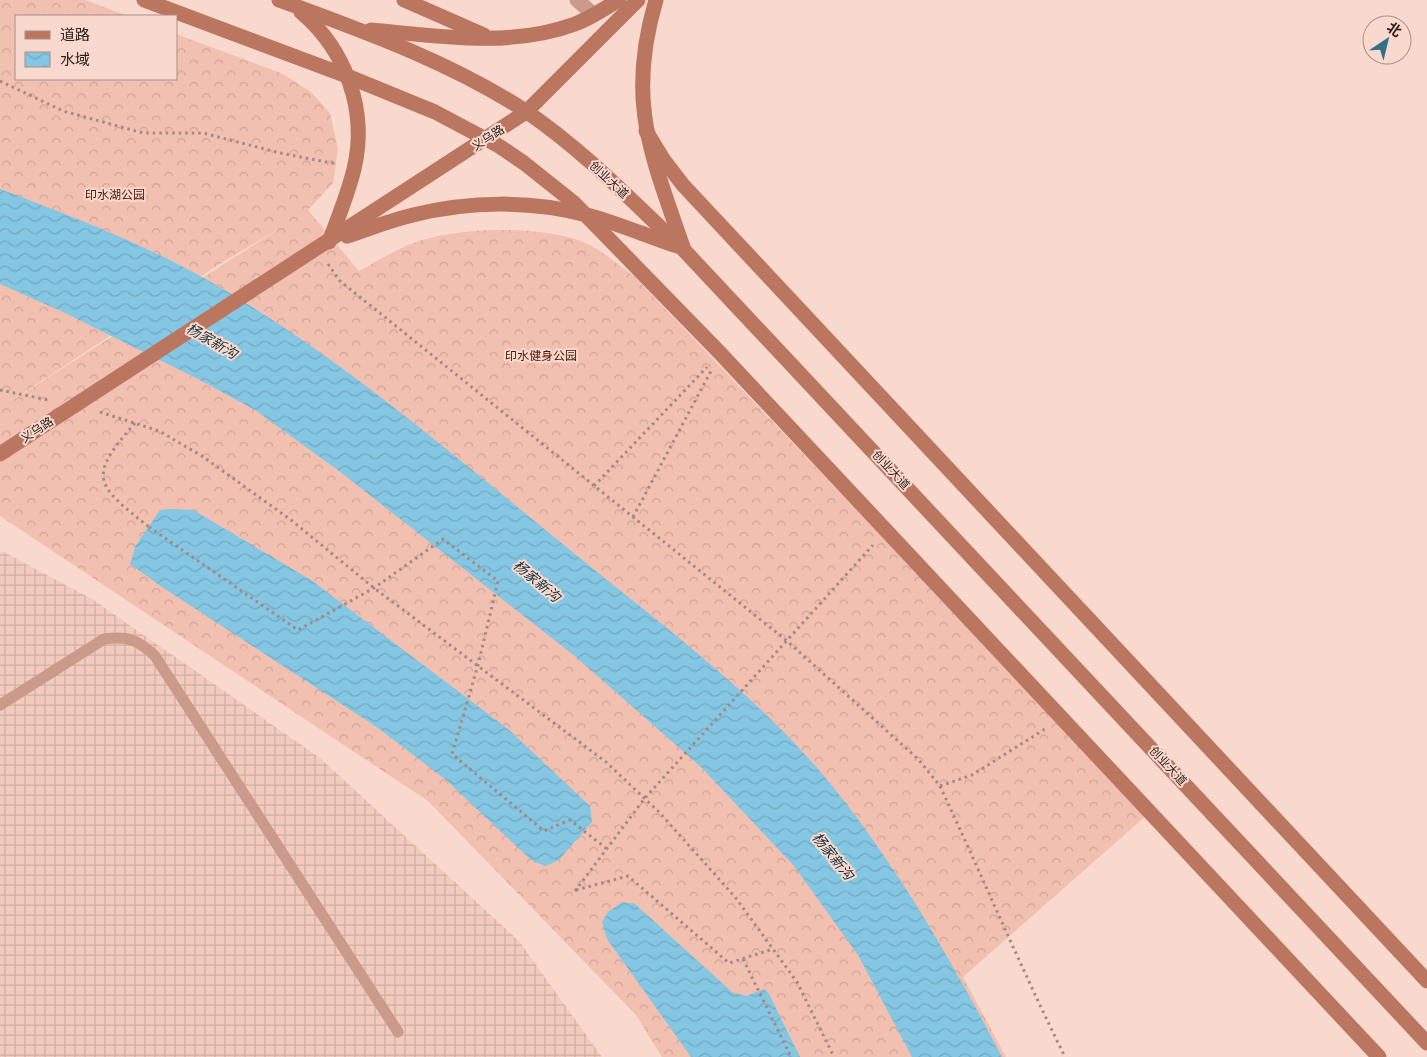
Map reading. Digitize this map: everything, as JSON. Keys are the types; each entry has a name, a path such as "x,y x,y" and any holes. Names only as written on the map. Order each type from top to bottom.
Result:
{"main road":[{"path":"144,0 347,76 428,109 486,139 524,163 587,215 720,353 885,531 1064,718 1379,1057"},
{"name":"创业大道","path":"278,0 354,28 458,74 526,112 552,130 599,170 683,249 1427,1043"},
{"path":"404,0 490,38"},
{"path":"354,28 443,37 490,38 535,35 571,25 594,15 619,0"},
{"name":"义乌路","path":"0,454 323,246 526,112 638,0"},
{"path":"656,0 645,42 641,89 646,131 653,161 683,249"},
{"path":"293,5 326,37 347,76 357,120 358,148 354,168 323,246"},
{"path":"646,131 663,159 684,185 1427,981"},
{"path":"323,246 411,215 466,206 530,206 587,215 683,249"}],"street":[{"path":"577,0 594,15"}],"lane":[{"path":"0,706 104,639 121,637 140,642 155,656 398,1032"}],"path":[{"path":"0,81 63,111 143,133 202,133 280,153 354,168"},
{"path":"323,246 340,281 787,641 918,759 940,786 1022,969 1064,1057"},
{"path":"594,486 720,353"},
{"path":"633,517 720,353"},
{"path":"0,390 135,422 160,431 202,456 291,520 374,588 606,762 645,798 735,897 798,982 834,1057"},
{"path":"135,422 114,446 102,468 105,486 117,502 298,630 374,588 443,539 498,581 478,665 452,754 544,831 570,820 607,849"},
{"path":"773,949 729,963 628,876 575,890 645,798 885,531"},
{"path":"940,786 972,775 1064,718"},
{"path":"743,959 791,1057"}],"shaded area":[{"path":"2,551 92,599 320,758 519,941 602,1057 0,1057 0,553"}],"green space":[{"path":"0,0 85,0 125,15 15,15 15,80 178,80 178,35 281,73 311,92 330,113 338,149 333,183 308,210 359,271 406,246 424,240 445,235 491,230 515,230 559,235 586,243 601,251 635,277 1147,815 963,977 1006,1057 662,1057 636,1015 428,801 0,516","holes":["280,228 15,399 218,265"]}],"water":[{"name":"杨家新沟","path":"0,189 86,222 142,247 223,289 271,319 317,350 407,418 721,673 786,734 817,767 867,832 929,926 967,991 1002,1057 912,1057 858,955 794,866 702,768 576,657 339,471 255,410 198,379 61,311 0,284"},
{"path":"160,510 193,510 311,580 508,729 590,806 592,822 559,860 545,866 531,860 446,780 378,728 162,587 130,564 136,545"},
{"path":"622,902 635,904 732,992 746,996 764,989 769,994 800,1057 691,1057 607,939 602,922 608,912"}],"park label":[{"name":"印水湖公园","path":"115,195"},
{"name":"印水健身公园","path":"541,356"}]}
